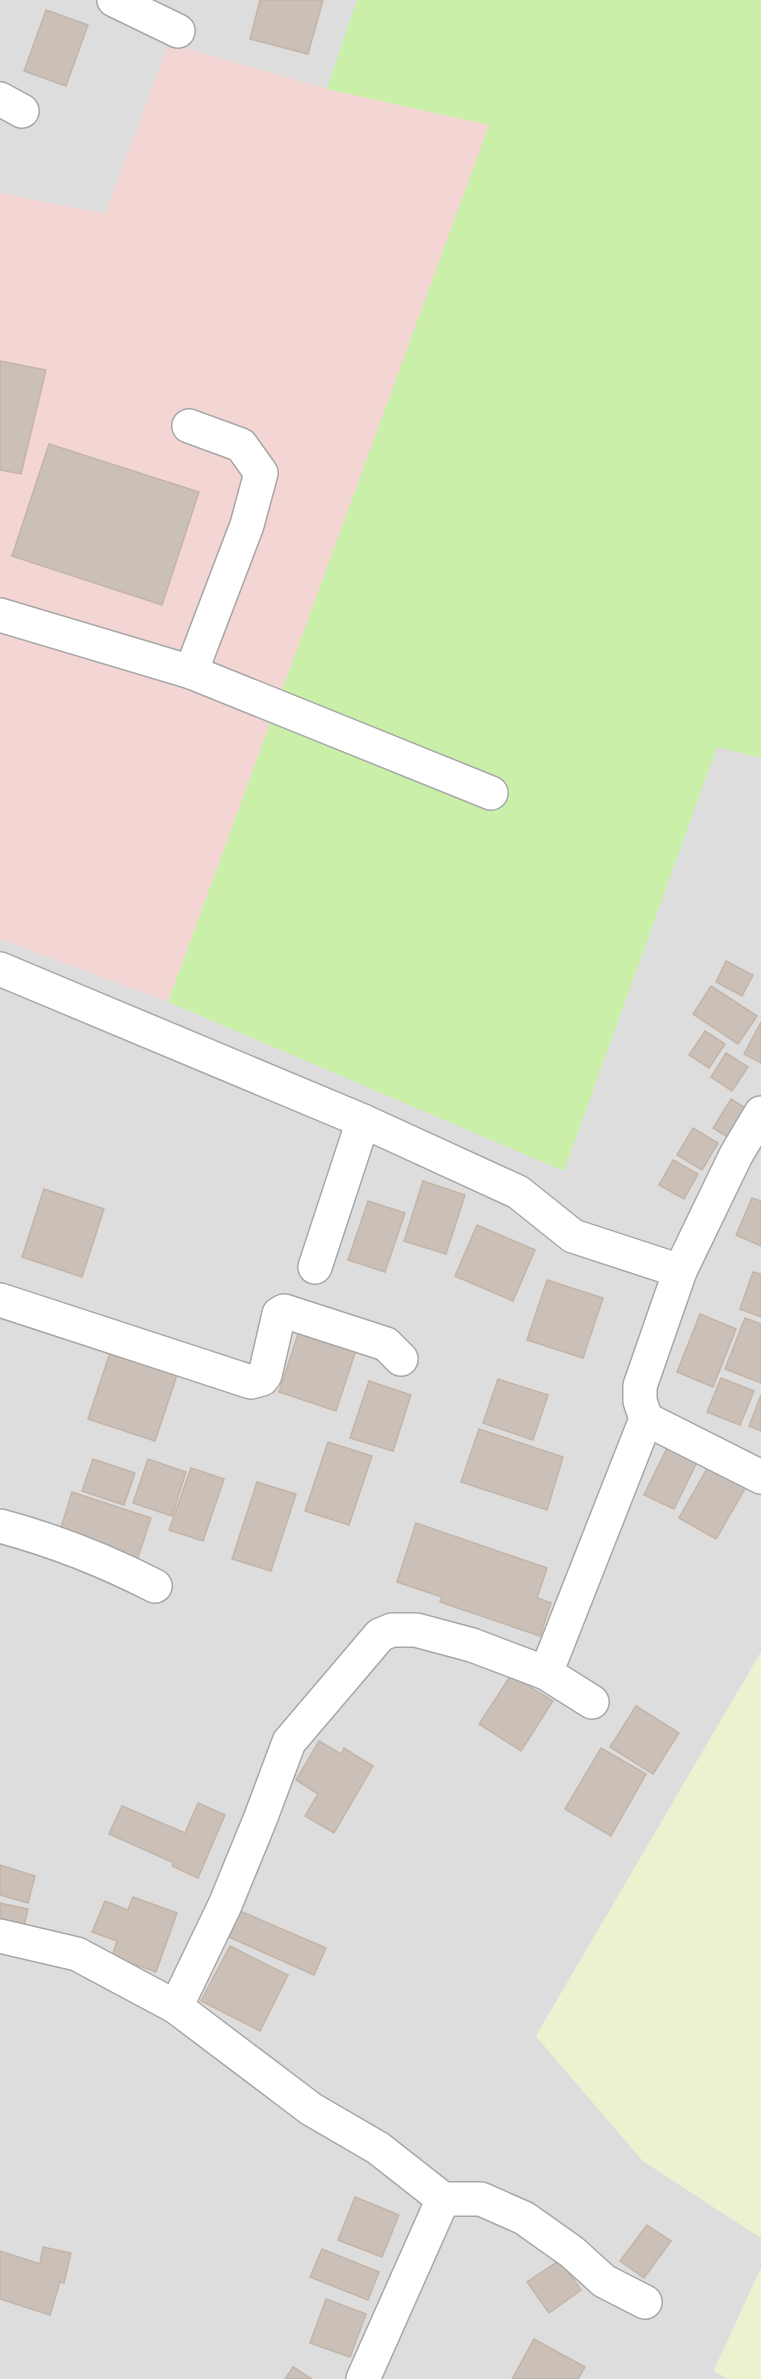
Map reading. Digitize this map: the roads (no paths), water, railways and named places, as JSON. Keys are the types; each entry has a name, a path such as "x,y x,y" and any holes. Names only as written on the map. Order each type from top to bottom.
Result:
{"street":[{"path":"114,0 178,31"},
{"path":"189,426 242,445 261,473 247,525 191,672"},
{"path":"0,615 191,672 491,793"},
{"path":"0,969 363,1121 518,1192 573,1236 680,1271"},
{"path":"546,1673 646,1419 640,1401 640,1386 680,1271 736,1155 761,1113"},
{"path":"315,1267 363,1121"},
{"path":"0,1300 251,1382 265,1375 279,1314 284,1311 386,1344 401,1359"},
{"path":"646,1419 761,1477"},
{"path":"0,1526 69,1548 119,1568 155,1586"},
{"path":"176,2007 225,1905 289,1742 380,1635 392,1630 416,1630 472,1645 546,1673 592,1702"},
{"path":"0,1936 77,1954 176,2007 311,2109 378,2148 443,2199 480,2199 524,2218 572,2252 604,2282 645,2302"},
{"path":"371,2376 443,2199"}]}
